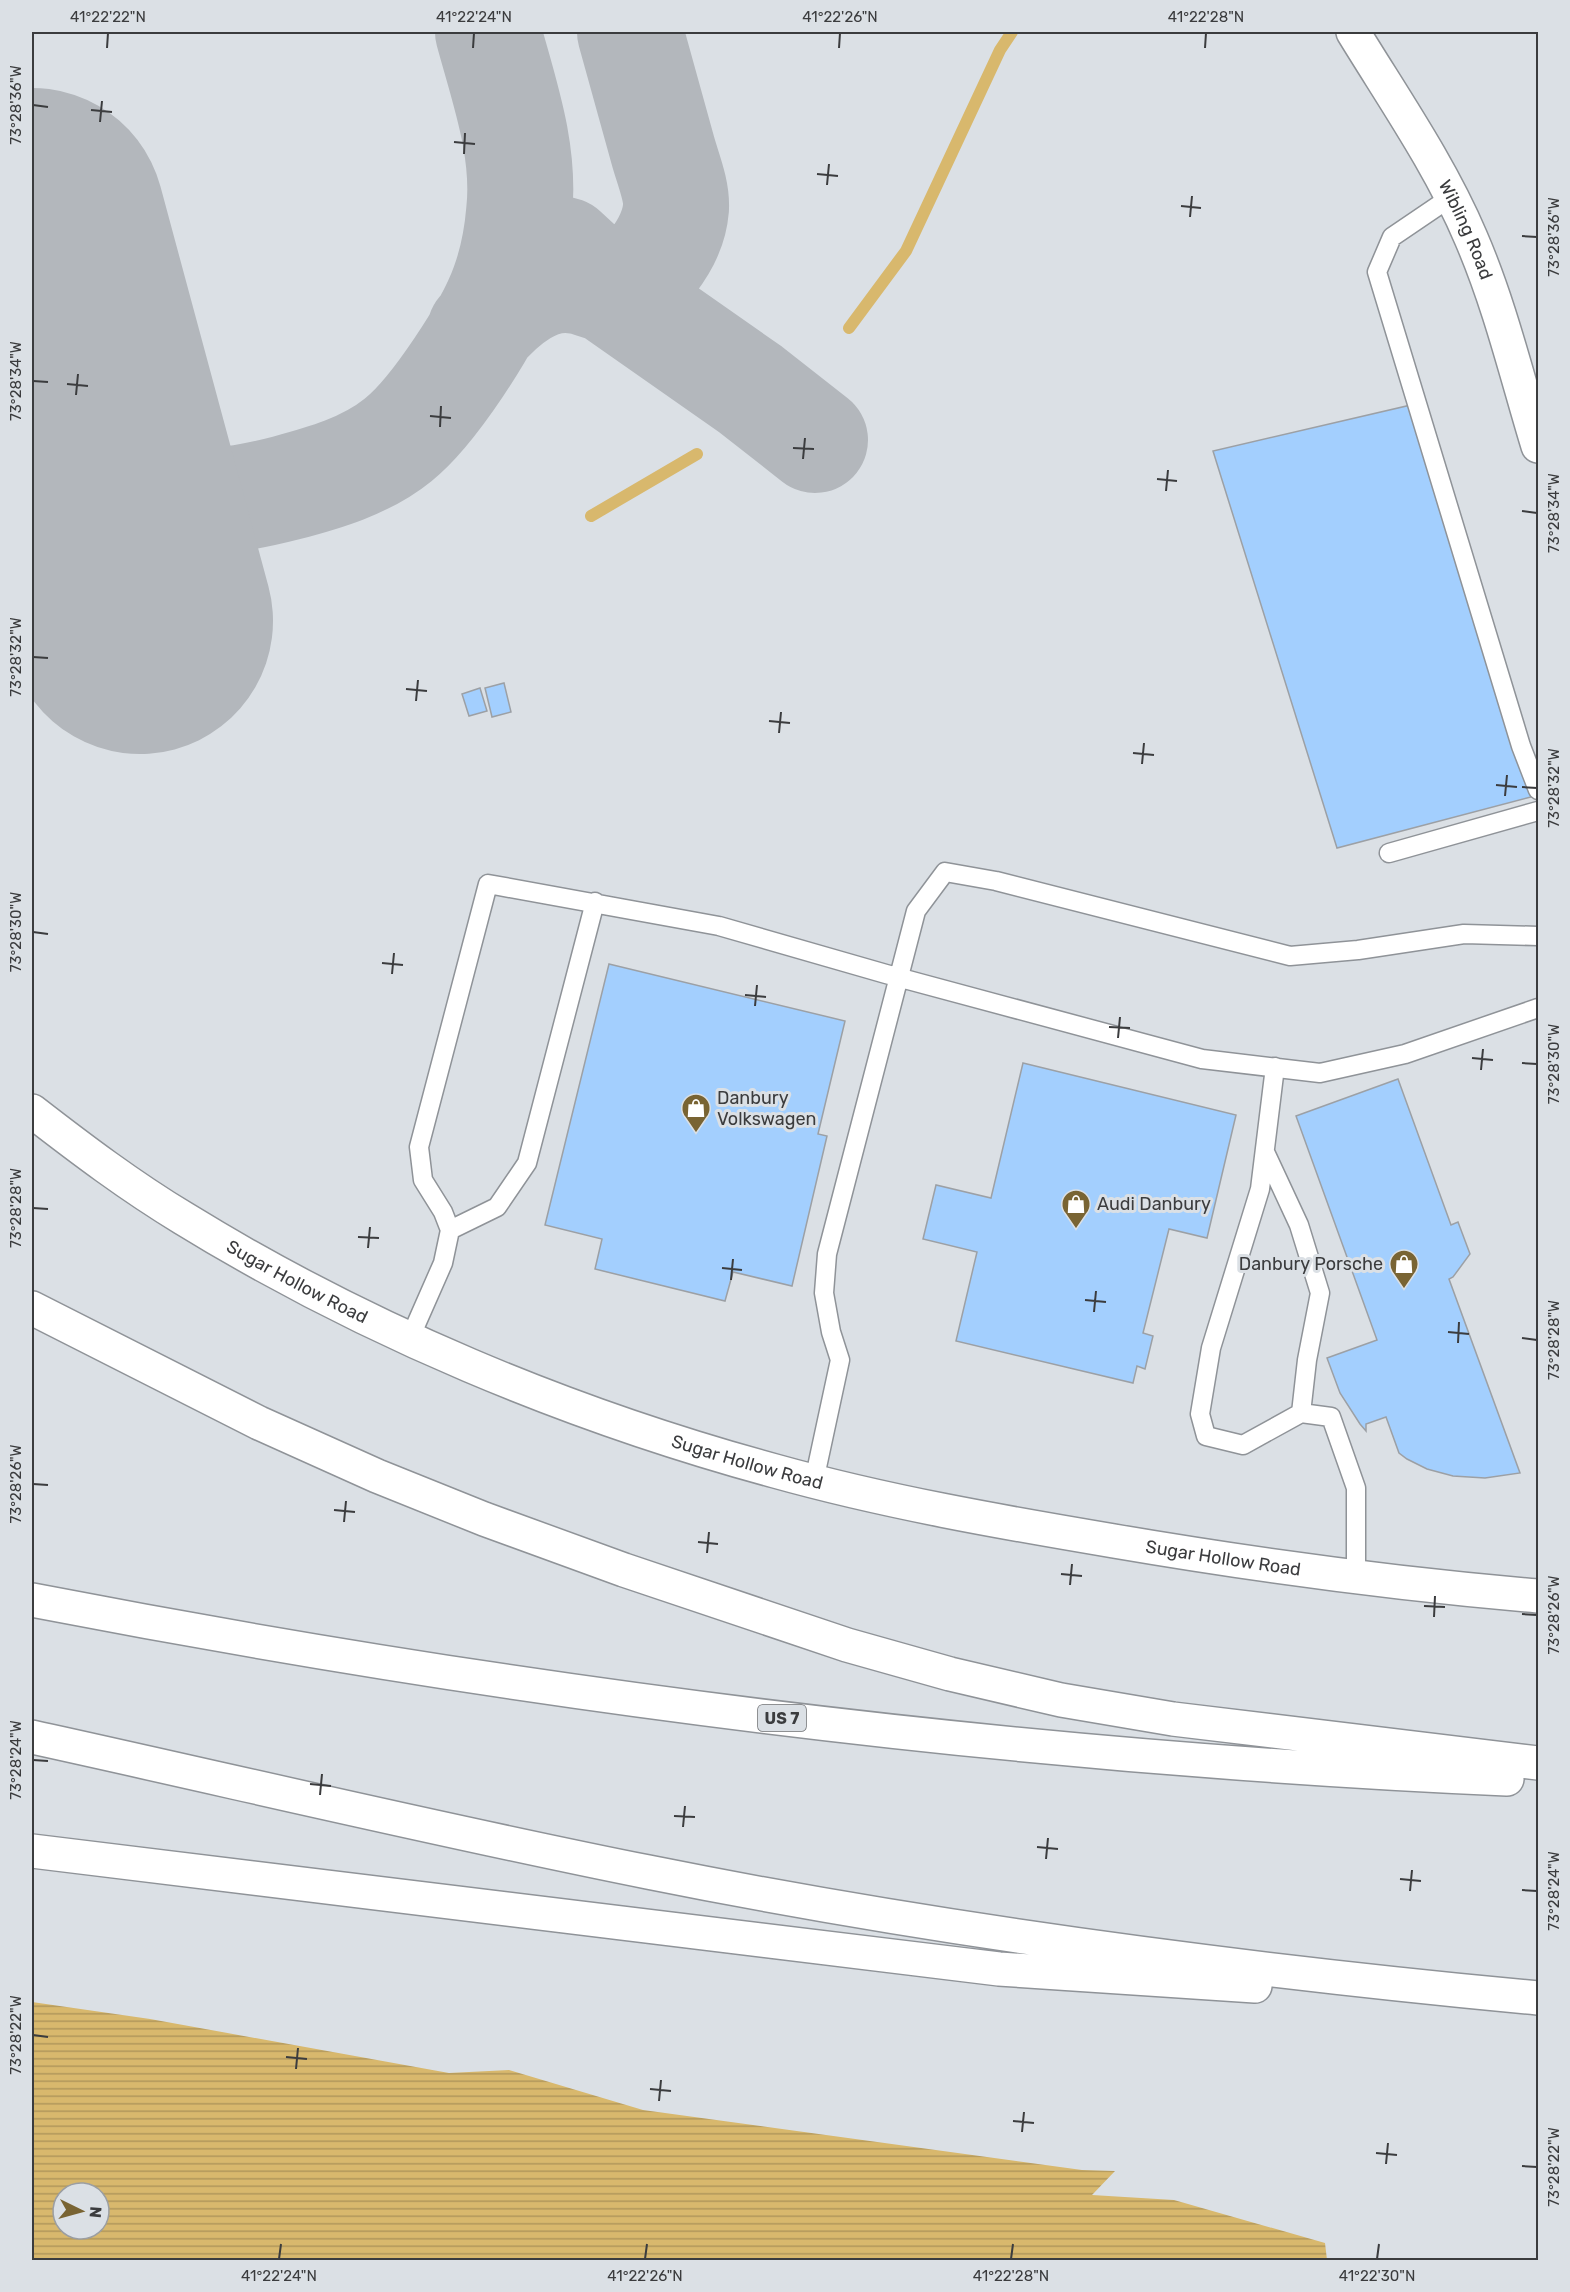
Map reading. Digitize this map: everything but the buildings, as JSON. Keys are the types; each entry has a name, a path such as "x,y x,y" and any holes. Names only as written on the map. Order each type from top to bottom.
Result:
{"main road":[{"name":"Wibling Road","path":"1353,32 1451,197 1493,296 1539,447"},
{"name":"Sugar Hollow Road","path":"32,1111 96,1161 182,1218 277,1272 410,1338 480,1369 677,1442 814,1481 990,1520 1204,1556 1356,1577 1539,1596"},
{"path":"32,1308 259,1423 377,1476 484,1519 624,1570 847,1645 950,1674 1061,1700 1173,1719 1539,1763"},
{"name":"US 7","path":"32,1600 295,1648 720,1711 1149,1755 1437,1776 1539,1780"},
{"path":"32,1737 507,1842 791,1898 1206,1961 1539,1998"},
{"path":"32,1851 999,1969 1194,1984 1503,1995"}],"lane":[{"path":"1451,197 1392,237 1377,272 1521,746 1539,790"},
{"path":"1389,853 1539,811"},
{"path":"814,1481 840,1360 831,1332 824,1293 827,1254 897,977 916,911 945,872 996,881 1290,956 1358,950 1464,934 1539,936"},
{"path":"410,1338 443,1263 450,1230 423,1180 419,1147 488,884 719,926 897,977 1202,1059 1320,1073 1405,1054 1539,1008"},
{"path":"450,1230 497,1207 527,1163 596,902"},
{"path":"1275,1067 1260,1189 1211,1348 1200,1414 1206,1436 1243,1445 1301,1413 1330,1417 1356,1488 1356,1577"},
{"path":"1265,1152 1299,1225 1320,1293 1307,1360 1301,1413"}],"shaded area":[{"path":"32,2002 150,2019 449,2073 509,2070 643,2110 1082,2170 1115,2171 1092,2195 1174,2200 1325,2243 1327,2260 32,2260"}],"waterway":[{"path":"849,328 906,251 1000,50 1012,32"},
{"path":"591,516 697,454"}],"taxiway":[{"path":"91,440 133,471 167,491 192,498 219,500 273,491 344,470 386,449 412,427 443,390 486,323 504,284 514,249 519,213 519,167 507,99 488,32"},
{"path":"480,331 500,310 535,286 563,280 577,281 612,290 627,285 647,269 666,241 675,217 675,194 630,32"},
{"path":"564,250 603,286 750,389 815,440"},
{"path":"32,605 49,593 72,562 87,525 99,467"}],"runway":[{"path":"32,221 140,621"}],"place":[{"name":"Danbury Volkswagen","path":"696,1134"},
{"name":"Audi Danbury","path":"1076,1230"},
{"name":"Danbury Porsche","path":"1404,1290"}]}
